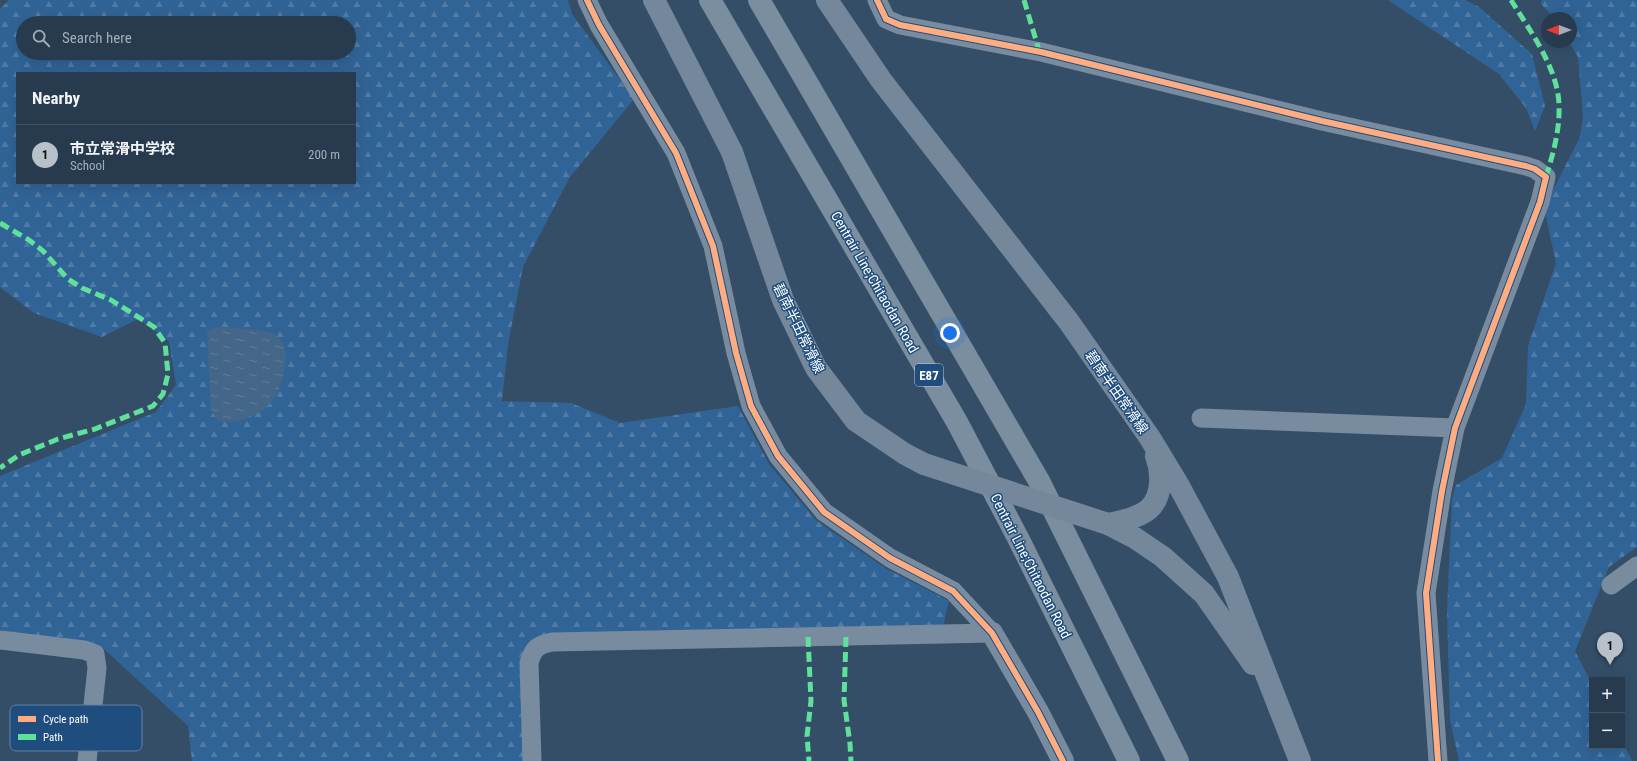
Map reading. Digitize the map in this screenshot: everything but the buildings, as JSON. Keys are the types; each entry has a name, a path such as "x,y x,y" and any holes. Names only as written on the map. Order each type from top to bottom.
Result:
{"highway":[{"name":"Centrair Line;Chitaodan Road","path":"710,0 957,422 1130,761"},
{"path":"759,0 1039,481 1178,761"}],"main road":[{"name":"碧南半田常滑線","path":"654,0 732,152 783,300 816,368 856,422 905,454 924,464 1108,524 1135,538 1163,557 1204,594 1272,691"},
{"name":"碧南半田常滑線","path":"827,0 881,80 1069,322 1150,438 1179,486 1228,577 1300,761"},
{"name":"碧南半田常滑線","path":"1108,524 1134,517 1150,508 1158,494 1161,476 1158,461 1150,438"}],"street":[{"path":"587,0 599,26 676,153 713,246 736,353 751,406 778,456 824,512 890,558 952,591 992,633 1038,712 1063,761"},
{"path":"877,0 886,19 900,26 1041,52 1322,121 1535,169 1546,177 1540,202 1455,428 1442,491 1426,593 1438,761"},
{"path":"1201,418 1455,428"},
{"path":"1611,585 1637,566"},
{"path":"532,761 529,663 532,653 542,644 552,642 992,633"},
{"path":"0,640 84,650 96,654 97,668 93,705"},
{"path":"87,761 88,751"}],"green space":[{"path":"9,0 568,0 572,14 634,99 570,177 523,267 508,344 502,401 571,403 620,423 738,406 769,464 816,520 885,568 949,601 943,626 531,644 523,761 192,761 188,726 103,648 0,630 0,476 156,412 176,385 169,341 138,319 102,337 34,313 0,287 0,9"},
{"path":"1388,0 1465,0 1479,7 1532,54 1545,106 1535,131 1526,108 1499,74"},
{"path":"1542,0 1637,0 1637,547 1609,567 1575,651 1589,678 1589,749 1625,749 1625,747 1632,761 1459,761 1450,720 1447,611 1452,499 1456,485 1502,458 1526,404 1528,346 1556,263 1544,208 1580,137 1583,115 1578,57 1573,48 1577,48 1577,12 1548,12 1541,4"}],"water":[{"path":"223,327 272,333 282,342 286,354 284,373 276,396 258,413 234,422 218,421 211,410 207,332 213,328"}],"marked path":[{"path":"1024,0 1038,47 1037,52"},
{"path":"1511,0 1542,50 1554,77 1557,91 1559,105 1557,133 1546,177"},
{"path":"0,223 29,240 43,251 68,279 82,288 111,300 154,327 165,343 168,374 163,394 153,406 95,429 58,439 19,455 0,468"},
{"path":"808,637 811,701 807,736 809,761"},
{"path":"846,637 844,700 851,761"}],"cycle path":[{"path":"587,0 599,25 676,153 713,246 736,353 751,406 778,456 824,512 890,558 953,591 992,633 1038,712 1063,761"},
{"path":"877,0 886,19 900,25 1041,52 1322,121 1526,166 1535,169 1546,177 1540,202 1455,428 1442,491 1426,593 1438,761"}],"place":[{"name":"市立常滑中学校","path":"1610,665"}]}
